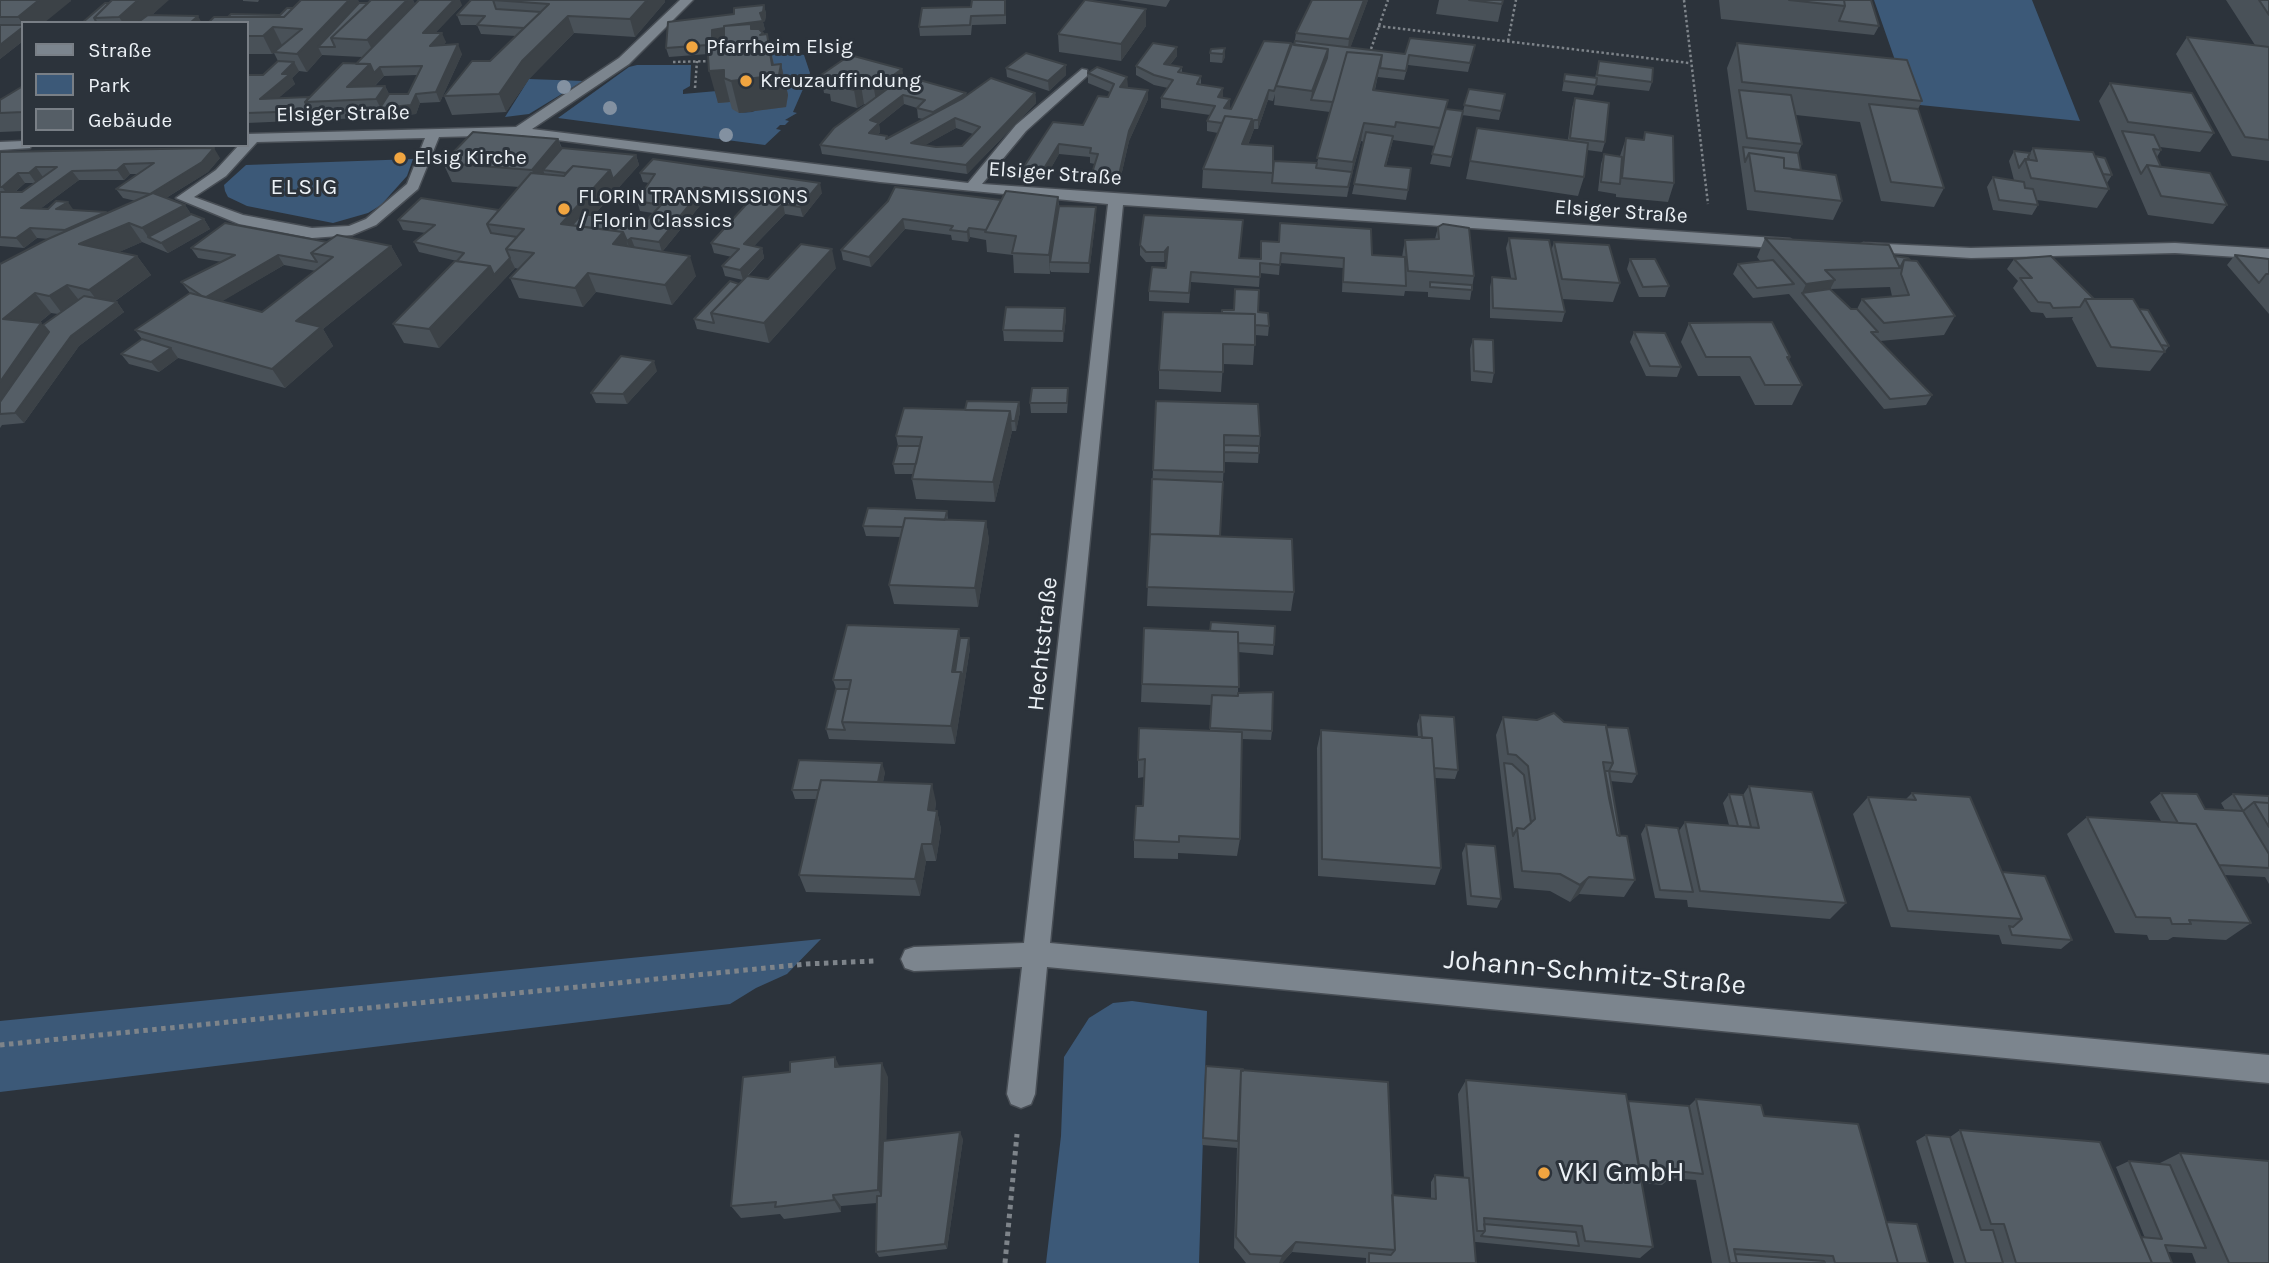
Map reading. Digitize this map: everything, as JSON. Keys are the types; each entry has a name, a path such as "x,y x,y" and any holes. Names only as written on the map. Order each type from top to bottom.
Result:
{"street":[{"path":"519,131 624,61 687,0"},
{"name":"Elsiger Straße","path":"971,188 1021,128 1082,74"},
{"name":"Elsiger Straße","path":"250,138 519,131 971,188 1807,245"},
{"name":"Elsiger Straße","path":"243,147 221,173 177,200 239,219 312,233 352,230 371,222 413,186 433,133"},
{"path":"0,146 21,145"},
{"name":"Hechtstraße","path":"1021,1094 1116,199"},
{"path":"1847,247 1971,253 2175,248 2269,254"},
{"name":"Johann-Schmitz-Straße","path":"914,959 1036,954 2269,1069"}],"path":[{"path":"1371,49 1388,0"},
{"path":"1508,41 1516,0"},
{"path":"1684,0 1689,63 1713,239"},
{"path":"1378,26 1689,63"},
{"path":"695,88 697,61"},
{"path":"667,62 723,62"},
{"path":"0,1045 806,964 914,959"},
{"path":"1005,1263 1021,1094"}],"green space":[{"path":"1874,0 2032,0 2080,121 1900,103 1895,86 1896,63"},
{"path":"758,48 804,55 810,73 793,112 797,113 785,120 789,121 785,125 776,129 781,130 765,145 558,118 629,67 637,65 691,65 690,86 683,90 683,94 717,91 732,102 739,113 752,112 760,109"},
{"path":"529,79 583,81 529,114 505,117"},
{"path":"413,159 407,176 381,205 368,213 333,223 247,206 228,197 224,185 246,165"},
{"path":"821,939 787,974 730,1004 0,1092 0,1021"},
{"path":"1132,1001 1207,1011 1199,1263 1046,1263 1061,1136 1064,1057 1089,1018 1113,1003"}],"building":[{"path":"0,0 39,0 18,17 0,17"},
{"path":"112,0 138,0 119,17 94,18"},
{"path":"301,0 349,0 297,54 274,52 302,29 273,27 263,36 248,36 248,21 210,21 214,17 284,17"},
{"path":"371,0 407,0 367,40 331,38"},
{"path":"419,0 454,0 423,33 442,33 430,46 458,44 436,92 416,94 411,105 380,108 389,94 408,94 422,66 380,67 374,73 370,64 356,64"},
{"path":"471,0 493,0 496,9 541,12 524,28 477,25 485,16 457,15"},
{"path":"493,0 647,0 630,19 568,16 522,61 499,94 444,96 472,61 490,61 549,4"},
{"path":"972,0 1005,0 1005,15 971,16 970,25 919,27 922,8 971,7"},
{"path":"1085,0 1146,9 1121,44 1058,34"},
{"path":"1312,0 1364,0 1349,39 1296,33"},
{"path":"1469,0 1503,0 1502,4"},
{"path":"1789,0 1844,0 1845,6"},
{"path":"1844,0 1871,0 1879,26 1839,21 1845,6"},
{"path":"2259,0 2269,0 2269,15"},
{"path":"105,3 109,3 94,18 96,21 84,21"},
{"path":"359,3 368,3 331,38 335,47 318,47"},
{"path":"764,5 763,12 760,13 763,21 712,30 712,39 707,40 707,45 666,48 668,22 734,14 734,8"},
{"path":"287,8 293,8 284,17 228,17 231,14 280,15"},
{"path":"148,15 198,16 192,21 140,21"},
{"path":"751,24 751,29 759,29 763,33 760,35 767,34 772,65 781,64 779,75 731,81 724,78 724,70 709,71 707,40 724,38 724,26"},
{"path":"0,25 21,25 21,29 0,45"},
{"path":"2187,37 2269,47 2269,140 2245,137"},
{"path":"1410,38 1475,45 1470,63 1409,55 1406,71 1380,68 1382,55 1347,52 1333,102 1311,100 1328,49 1294,45 1295,41 1405,54"},
{"path":"1264,41 1291,43 1274,91 1269,90 1258,120 1254,120 1251,128 1252,119 1225,116 1222,123 1207,121 1215,106 1161,98 1173,80 1136,66 1153,43 1177,47 1164,64 1182,67 1178,72 1201,76 1197,84 1223,88 1218,97 1230,99 1224,108 1231,109"},
{"path":"1737,43 1907,60 1922,101 1742,82"},
{"path":"1292,44 1328,49 1312,91 1276,86"},
{"path":"1225,48 1223,54 1210,53 1211,49"},
{"path":"1347,52 1382,55 1373,90 1448,100 1440,128 1396,122 1395,127 1364,123 1353,162 1317,158"},
{"path":"1026,53 1066,65 1048,81 1006,68"},
{"path":"850,55 902,69 874,89 861,85 854,90 827,83 834,78 821,75"},
{"path":"278,61 294,62 282,74 290,74 260,99 309,97 305,102 309,111 248,113 248,75 263,75"},
{"path":"1599,61 1653,68 1652,82 1597,75"},
{"path":"343,63 370,64 347,87 385,86 376,99 305,102"},
{"path":"1097,67 1127,77 1120,87 1148,90 1129,131 1119,175 1092,173 1098,154 1090,153 1091,148 1059,144 1043,170 1023,168 1053,122 1083,125 1098,96 1108,97 1114,84 1088,73"},
{"path":"1565,74 1597,78 1596,85 1564,81"},
{"path":"905,76 966,93 933,112 917,108 925,100 903,95 870,120 879,123 869,133 887,136 886,139 963,98 991,78 1035,93 966,165 820,145 834,128","holes":["955,118 980,127 962,146 936,147 911,143"]},
{"path":"2110,83 2192,93 2214,133 2128,122"},
{"path":"21,87 21,112 0,113 0,100"},
{"path":"1469,89 1505,94 1501,111 1464,105"},
{"path":"1739,90 1791,95 1802,144 1747,138"},
{"path":"1575,98 1609,103 1605,142 1570,138"},
{"path":"1869,104 1918,109 1944,188 1891,182"},
{"path":"1446,109 1463,111 1452,157 1432,154"},
{"path":"1225,116 1252,119 1242,144 1273,146 1273,173 1203,169"},
{"path":"1477,128 1588,143 1584,177 1470,161"},
{"path":"2122,131 2154,135 2161,150 2153,149 2161,167 2147,165 2141,174"},
{"path":"473,132 558,139 532,170 443,163"},
{"path":"1366,132 1393,136 1385,166 1411,168 1408,190 1354,184"},
{"path":"1645,132 1673,136 1674,183 1622,178 1626,138 1644,140"},
{"path":"1743,147 1798,153 1801,170 1784,168 1784,158 1749,153 1745,162"},
{"path":"214,148 202,162 150,194 116,189 154,163 124,164 117,170 72,171 21,208 48,209 56,201 68,202 56,209 106,212 65,230 30,228 16,238 0,237 0,192 22,192 57,167 36,167 29,173 18,173 0,187 0,152"},
{"path":"562,148 636,155 613,179 610,170 573,166 566,173 543,170"},
{"path":"2033,148 2093,152 2109,189 2031,178 2025,159 2037,161"},
{"path":"2014,151 2030,153 2029,159 2025,159 2019,168"},
{"path":"1749,153 1784,158 1784,168 1836,175 1842,201 1755,191"},
{"path":"1604,154 1622,157 1620,184 1601,182"},
{"path":"2095,156 2105,158 2112,175 2103,174"},
{"path":"653,159 820,183 800,207 783,204 744,244 762,248 740,270 722,266 739,249 711,243 753,197 704,187 659,242 631,238 627,241 623,232 572,225 582,214 645,222 661,205 637,201 655,174 640,173"},
{"path":"1274,161 1317,163 1316,168 1352,172 1348,187 1272,183"},
{"path":"2147,165 2210,173 2227,205 2161,196"},
{"path":"573,166 610,170 561,224 623,232 613,244 690,256 665,285 588,273 575,288 510,278 534,253 506,249 524,229 487,224 531,173 564,176"},
{"path":"1993,177 2024,182 2025,188 2033,189 2038,205 1999,200"},
{"path":"895,187 1001,200 986,230 950,230 953,226 903,219 869,257 841,250 888,201"},
{"path":"1006,191 1058,197 1049,255 1012,253 1016,236 985,232"},
{"path":"153,193 185,205 142,228 129,223 79,244 137,256 89,290 67,285 49,296 35,293 3,319 41,323 0,382 0,264 48,239"},
{"path":"421,198 499,210 487,224 491,233 517,237 506,249 510,258 494,275 490,266 457,261 464,253 414,242 435,225 398,220"},
{"path":"1059,206 1096,207 1089,263 1050,262"},
{"path":"191,214 204,219 161,243 148,237"},
{"path":"1144,215 1243,220 1239,258 1261,259 1261,241 1279,242 1280,223 1371,229 1372,255 1405,257 1406,286 1343,282 1344,258 1281,253 1280,265 1260,263 1260,277 1191,272 1189,293 1149,291 1152,267 1166,268 1168,247 1164,252 1146,252 1140,245"},
{"path":"225,223 327,242 311,253 317,262 278,255 206,297 202,296 181,282 235,255 191,248"},
{"path":"1443,224 1469,228 1474,276 1408,271 1405,240 1439,239 1438,227"},
{"path":"337,235 391,246 296,321 321,327 272,369 135,330 190,293 262,312 333,257 311,253"},
{"path":"1509,238 1549,240 1565,312 1493,308 1492,277 1516,279"},
{"path":"1765,238 1889,245 1900,268 1825,270 1835,280 1806,284"},
{"path":"1554,242 1609,245 1620,283 1562,279"},
{"path":"801,244 832,249 764,323 711,313 747,276 768,279"},
{"path":"2235,255 2269,259 2269,274 2259,283"},
{"path":"1894,256 1910,260 1904,260 1900,268"},
{"path":"2051,256 2094,299 2085,299 2080,307 2053,308 2050,303 2038,302 2020,278 2032,278 2014,259"},
{"path":"1630,259 1655,259 1669,286 1643,287"},
{"path":"1773,260 1794,284 1757,288 1738,264"},
{"path":"1904,260 1917,261 1955,316 1884,323 1862,299 1909,295 1901,274"},
{"path":"455,261 490,266 429,329 393,324"},
{"path":"730,281 739,284 711,313 714,323 694,319"},
{"path":"1430,282 1472,285 1472,290 1430,287"},
{"path":"1235,289 1259,290 1258,312 1268,313 1269,326 1255,325 1255,314 1222,313 1222,310 1234,310"},
{"path":"1830,289 1851,309 1857,309 1878,332 1871,332 1932,395 1890,399 1802,293"},
{"path":"84,296 117,302 71,336 15,413 0,414 0,402 49,332 43,325"},
{"path":"2085,299 2133,299 2165,352 2111,347"},
{"path":"1006,307 1065,308 1063,331 1003,330"},
{"path":"2139,309 2148,310 2169,346 2161,345"},
{"path":"1163,312 1255,314 1255,345 1223,344 1223,372 1159,370"},
{"path":"1772,322 1802,385 1765,385 1750,357 1706,357 1689,323"},
{"path":"1634,332 1665,333 1681,367 1650,366"},
{"path":"142,339 171,348 151,362 121,354"},
{"path":"1473,339 1493,340 1494,373 1474,371"},
{"path":"621,356 654,361 623,394 591,393"},
{"path":"1032,388 1068,388 1067,403 1030,403"},
{"path":"967,401 1019,402 1015,421 1011,421 1010,411 965,410"},
{"path":"1156,401 1258,404 1260,436 1224,435 1224,472 1153,470"},
{"path":"904,408 1010,411 993,482 912,479 922,437 896,436"},
{"path":"1224,445 1259,446 1259,453 1224,452"},
{"path":"898,446 920,446 916,464 893,464"},
{"path":"1152,479 1223,482 1220,536 1150,534"},
{"path":"868,508 947,511 945,520 905,518 903,527 863,526"},
{"path":"905,518 986,521 975,588 889,585"},
{"path":"1150,534 1292,539 1294,592 1147,587"},
{"path":"1211,622 1275,626 1274,645 1238,643 1238,632 1210,631"},
{"path":"847,625 959,629 952,672 961,672 951,726 842,722 851,680 833,680"},
{"path":"1144,628 1238,632 1239,687 1142,684"},
{"path":"960,638 969,638 962,681 961,672 955,672"},
{"path":"836,689 849,689 842,722 845,730 826,729"},
{"path":"1273,692 1272,731 1210,728 1212,695 1238,696 1238,693"},
{"path":"1554,713 1564,722 1606,725 1613,763 1603,762 1609,798 1617,835 1627,836 1635,880 1589,877 1580,885 1560,874 1522,871 1517,828 1524,829 1535,819 1528,766 1516,755 1508,754 1503,717 1537,720"},
{"path":"1420,715 1454,717 1458,770 1434,768 1432,738 1422,738"},
{"path":"1606,727 1628,728 1637,774 1609,771 1613,763"},
{"path":"1139,728 1242,732 1240,839 1179,836 1179,842 1134,840 1136,806 1143,806 1145,759 1138,760"},
{"path":"1321,730 1432,738 1441,868 1322,859"},
{"path":"799,760 882,763 878,782 821,780 819,790 792,790"},
{"path":"1504,763 1512,764 1524,775 1531,823 1524,829 1517,828 1513,836"},
{"path":"1605,771 1609,771 1620,836 1617,835"},
{"path":"821,780 932,784 928,810 937,811 932,844 922,844 915,879 799,875"},
{"path":"1749,786 1812,792 1846,903 1700,891 1685,822 1759,828"},
{"path":"1912,793 1970,797 2022,919 1908,911 1868,797 1916,800"},
{"path":"2161,793 2197,794 2205,809 2243,811 2269,854 2269,868 2219,865 2196,824 2178,823"},
{"path":"1729,794 1743,795 1751,827 1738,826"},
{"path":"2233,794 2269,796 2269,803 2254,802 2243,811"},
{"path":"2254,802 2269,803 2269,827"},
{"path":"2087,817 2196,824 2251,923 2189,920 2191,924 2172,924 2170,918 2136,917"},
{"path":"1646,825 1678,828 1693,892 1660,890"},
{"path":"1466,844 1495,846 1501,899 1471,896"},
{"path":"2002,872 2045,876 2072,940 2012,935 2009,926 2013,927 2022,919"},
{"path":"835,1057 835,1067 882,1063 878,1190 833,1195 834,1200 775,1207 776,1202 731,1206 743,1077 790,1072 790,1062"},
{"path":"1206,1066 1243,1069 1238,1141 1203,1138"},
{"path":"1241,1070 1388,1082 1395,1250 1296,1242 1282,1256 1250,1254 1236,1237"},
{"path":"1466,1080 1626,1094 1653,1247 1585,1241 1582,1226 1484,1218 1485,1231 1477,1231"},
{"path":"1696,1099 1761,1105 1764,1116 1858,1124 1898,1263 1835,1263 1833,1256 1734,1249 1737,1263 1730,1263"},
{"path":"1628,1101 1689,1106 1703,1174 1668,1170 1669,1179 1641,1176"},
{"path":"1960,1130 2100,1142 2152,1263 2016,1263 2004,1224 1991,1224"},
{"path":"960,1132 945,1244 876,1252 877,1196 881,1196 883,1141"},
{"path":"1926,1135 1950,1137 1981,1230 1993,1230 2003,1263 1966,1263"},
{"path":"2180,1153 2269,1161 2269,1263 2229,1263"},
{"path":"2129,1161 2170,1165 2206,1248 2165,1245 2172,1263 2152,1263 2141,1237 2162,1239"},
{"path":"1435,1175 1469,1178 1476,1263 1369,1263 1369,1253 1391,1255 1395,1250 1392,1195 1436,1199"},
{"path":"1886,1222 1917,1224 1928,1263 1898,1263"},
{"path":"1484,1224 1576,1232 1579,1246 1481,1236 1485,1231"},
{"path":"1735,1254 1824,1261 1825,1263 1737,1263"}],"place":[{"name":"Pfarrheim Elsig","path":"692,47"},
{"name":"Kreuzauffindung","path":"746,81"},
{"name":"Elsig Kirche","path":"400,158"},
{"name":"FLORIN TRANSMISSIONS / Florin Classics","path":"564,209"},
{"name":"VKI GmbH","path":"1544,1173"}],"district":[{"name":"ELSIG","path":"305,187"}]}
